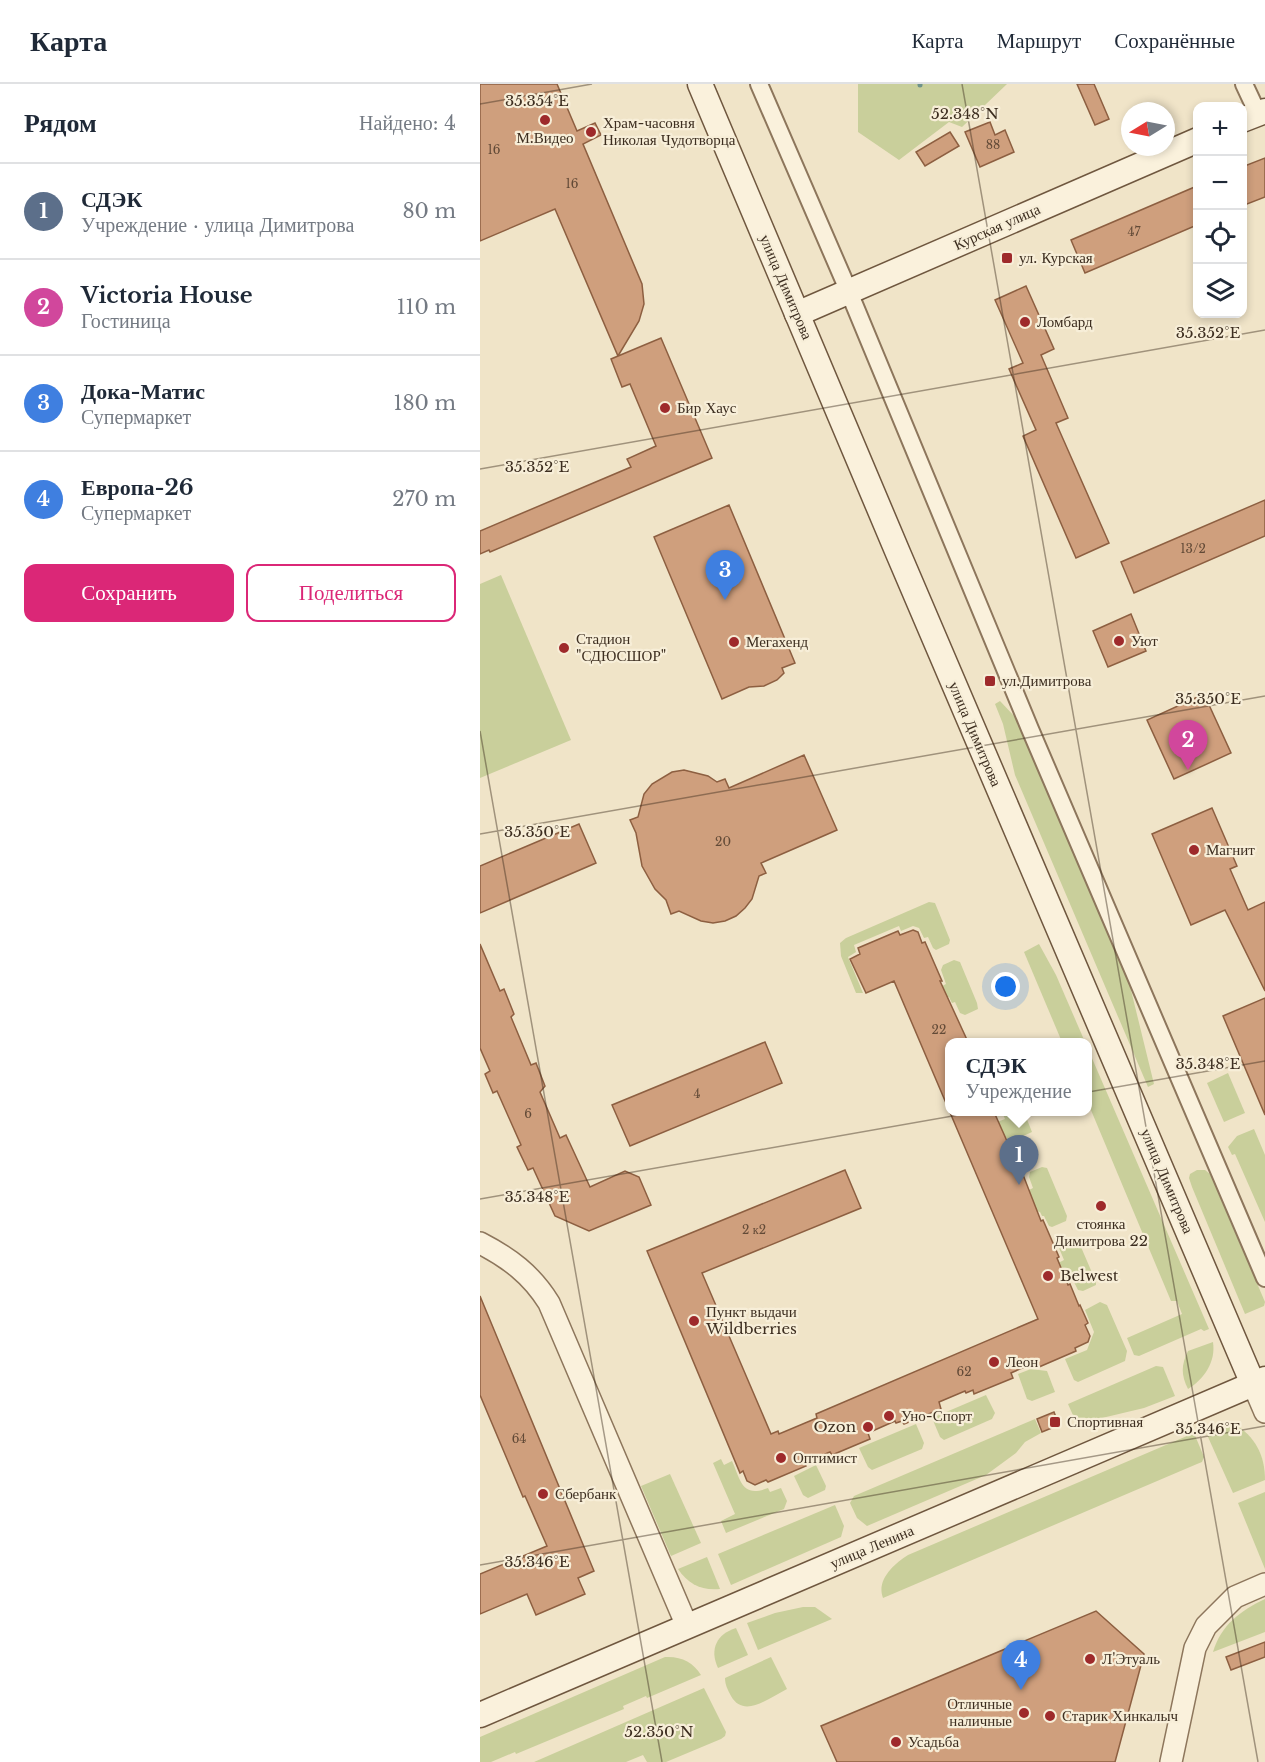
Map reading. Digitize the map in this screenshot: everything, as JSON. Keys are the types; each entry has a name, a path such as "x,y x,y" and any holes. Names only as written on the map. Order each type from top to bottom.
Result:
{"main road":[{"name":"улица Димитрова","path":"700,84 797,314 1259,1381"},
{"name":"Курская улица","path":"797,314 1193,142"},
{"name":"улица Ленина","path":"480,1715 1259,1381"}],"street":[{"path":"759,84 849,292 1030,729 1265,1278"},
{"path":"1244,84 1255,115"},
{"path":"480,1243 506,1256 524,1271 549,1303 687,1626"},
{"path":"1259,1381 1265,1412"},
{"path":"1171,1762 1195,1648 1206,1626 1235,1597 1265,1584"}],"green space":[{"path":"858,84 1007,84 962,127 949,122 899,160 858,132"},
{"path":"501,575 571,740 480,778 480,584"},
{"path":"1000,701 1016,718 1129,982 1154,1084 1148,1087 1015,775 1003,724 995,704"},
{"path":"929,902 935,903 950,940 949,944 936,950 928,937 924,938 919,928 913,926 901,931 899,926 854,945 856,952 848,957 863,993 856,993 841,956 840,943 846,938"},
{"path":"1039,944 1056,975 1083,1038 1060,1038 1024,952"},
{"path":"954,960 960,962 977,1003 978,1009 965,1015 960,1013 955,1002 952,1003 949,997 945,998 940,987 946,984 941,970 943,965"},
{"path":"1092,1058 1209,1329 1204,1331 1201,1329 1139,1356 1134,1355 1127,1338 1182,1314 1177,1301 1171,1301 1092,1113"},
{"path":"1228,1073 1245,1113 1224,1122 1207,1083"},
{"path":"1004,1116 1026,1116 1032,1132 1012,1141 1003,1136 997,1122 1005,1119"},
{"path":"1254,1129 1265,1155 1265,1222 1235,1154 1232,1155 1228,1147 1237,1136"},
{"path":"1042,1167 1047,1168 1067,1216 1066,1221 1052,1227 1040,1212 1035,1211 1027,1191 1033,1188 1029,1177 1030,1172"},
{"path":"1197,1170 1205,1170 1210,1174 1265,1302 1264,1306 1245,1314 1189,1178 1190,1174"},
{"path":"1074,1238 1078,1240 1096,1282 1096,1285 1083,1291 1078,1290 1072,1278 1068,1280 1064,1277 1058,1263 1064,1260 1059,1248 1060,1244"},
{"path":"1100,1302 1107,1305 1127,1351 1125,1361 1078,1382 1074,1380 1065,1359 1087,1350 1094,1332 1085,1310"},
{"path":"1213,1342 1213,1356 1208,1369 1188,1389 1183,1370 1188,1351"},
{"path":"1156,1366 1163,1367 1175,1396 1144,1408 1081,1423 1076,1422 1068,1404"},
{"path":"1031,1369 1047,1371 1055,1392 1032,1401 1027,1399 1018,1374"},
{"path":"986,1395 995,1413 992,1419 944,1440 940,1437 932,1418"},
{"path":"1035,1419 1041,1433 1025,1442 1016,1453 986,1475 867,1526 857,1518 850,1503 854,1496"},
{"path":"916,1424 924,1443 922,1449 872,1470 868,1467 859,1448"},
{"path":"1234,1424 1248,1434 1261,1454 1265,1480 1233,1493 1204,1428"},
{"path":"1194,1433 1204,1457 1202,1462 883,1598 881,1591 884,1579 897,1563 908,1555"},
{"path":"721,1459 724,1465 732,1461 740,1481 748,1489 759,1491 768,1488 770,1492 781,1488 787,1501 784,1509 726,1533 721,1521 735,1514 713,1463"},
{"path":"816,1465 826,1486 825,1490 808,1498 803,1495 794,1476"},
{"path":"670,1474 701,1543 671,1556 641,1486"},
{"path":"1265,1492 1265,1569 1238,1503"},
{"path":"835,1505 844,1526 841,1537 731,1585 718,1554"},
{"path":"707,1557 720,1589 707,1589 696,1585 686,1579 678,1569"},
{"path":"1265,1599 1265,1632 1213,1652 1226,1627 1240,1614"},
{"path":"815,1607 832,1619 758,1650 747,1623 775,1613"},
{"path":"736,1628 748,1655 718,1668 714,1655 716,1643 724,1634"},
{"path":"665,1657 686,1661 701,1675 647,1698 646,1696 623,1706 624,1709 516,1754 515,1752 491,1762 480,1762 480,1737"},
{"path":"771,1657 787,1689 750,1706 736,1703 728,1690 725,1678"},
{"path":"704,1688 726,1732 721,1739 666,1762 647,1762 643,1755 626,1762 534,1762"}],"building":[{"path":"480,84 557,84 577,131 595,123 601,135 583,144 642,284 644,304 639,321 618,356 555,209 480,241"},
{"path":"1077,84 1094,84 1109,119 1095,125"},
{"path":"990,122 995,135 1005,130 1014,152 980,167 965,132"},
{"path":"950,132 959,146 925,166 916,152"},
{"path":"1265,158 1265,197 1247,204 1247,165"},
{"path":"1193,188 1193,227 1085,273 1071,240"},
{"path":"1026,286 1054,349 1041,355 1068,418 1056,423 1109,543 1076,558 1023,436 1036,430 1009,369 1023,363 995,300"},
{"path":"661,338 712,458 490,552 489,550 480,554 480,531 631,467 627,459 656,446 630,384 622,387 611,359"},
{"path":"1265,500 1265,536 1134,593 1121,562"},
{"path":"729,505 795,663 782,668 784,673 777,680 764,686 749,687 722,699 654,537"},
{"name":"Уют","path":"1131,614 1146,651 1108,667 1093,631"},
{"path":"1204,694 1231,753 1174,779 1147,720"},
{"path":"804,755 837,830 761,863 766,873 759,876 752,899 736,916 713,923 701,921 679,911 671,914 666,900 655,889 642,866 636,833 630,820 638,817 644,794 652,784 672,772 684,770 708,776 717,782 725,779 729,788"},
{"name":"Магнит","path":"1212,808 1237,866 1230,869 1248,910 1265,902 1265,991 1225,910 1191,925 1152,834"},
{"path":"579,824 596,863 480,913 480,866"},
{"path":"913,930 918,932 922,943 925,942 966,1038 945,1038 945,1101 894,981 866,993 850,959 860,954 858,948 898,931 900,935"},
{"path":"480,944 500,991 504,989 514,1014 511,1017 531,1065 536,1063 545,1086 540,1092 560,1138 566,1135 590,1187 625,1171 639,1177 651,1205 589,1231 555,1216 533,1168 528,1170 517,1147 521,1145 497,1091 493,1093 485,1074 490,1071 480,1048"},
{"path":"1265,998 1265,1115 1223,1016"},
{"path":"765,1042 782,1083 630,1146 612,1105"},
{"path":"952,1116 996,1116 1011,1150 1013,1149 1041,1221 1043,1220 1059,1257 1057,1258 1068,1285 1070,1284 1088,1323 1085,1325 1090,1336 1088,1342 1075,1348 1076,1351 1039,1367 1036,1362 1011,1373 1013,1378 974,1394 973,1390 966,1393 965,1391 939,1402 941,1409 904,1424 902,1421 896,1423 895,1421 868,1433 870,1439 832,1455 830,1452 804,1463 806,1466 755,1485 747,1481 743,1471 740,1473 647,1251 845,1170 861,1208 702,1273 771,1434 778,1431 779,1434 817,1418 816,1414 1038,1319"},
{"path":"480,1296 594,1571 578,1578 585,1594 536,1615 527,1594 480,1614 480,1574 547,1546 525,1496 523,1497 480,1395"},
{"path":"1054,1412 1059,1425 1042,1432 1037,1419"},
{"path":"1096,1611 1144,1654 1115,1762 837,1762 821,1726"},
{"path":"1265,1642 1265,1657 1231,1670 1226,1657"}],"place":[{"name":"М.Видео","path":"545,120"},
{"name":"Храм-часовня Николая Чудотворца","path":"591,132"},
{"name":"ул. Курская","path":"1007,258"},
{"name":"Ломбард","path":"1025,322"},
{"name":"Бир Хаус","path":"665,408"},
{"name":"Дока-Матис","path":"725,600"},
{"name":"Уют","path":"1119,641"},
{"name":"Мегахенд","path":"734,642"},
{"name":"Стадион \"СДЮСШОР\"","path":"564,648"},
{"name":"ул.Димитрова","path":"990,681"},
{"name":"Victoria House","path":"1188,770"},
{"name":"Магнит","path":"1194,850"},
{"name":"СДЭК","path":"1019,1185"},
{"name":"стоянка Димитрова 22","path":"1101,1206"},
{"name":"Belwest","path":"1048,1276"},
{"name":"Пункт выдачи Wildberries","path":"694,1321"},
{"name":"Леон","path":"994,1362"},
{"name":"Уно-Спорт","path":"889,1416"},
{"name":"Спортивная","path":"1055,1422"},
{"name":"Ozon","path":"868,1427"},
{"name":"Оптимист","path":"781,1458"},
{"name":"Сбербанк","path":"543,1494"},
{"name":"Л'Этуаль","path":"1090,1659"},
{"name":"Европа-26","path":"1021,1690"},
{"name":"Отличные наличные","path":"1024,1713"},
{"name":"Старик Хинкалыч","path":"1050,1716"},
{"name":"Усадьба","path":"896,1742"}]}
